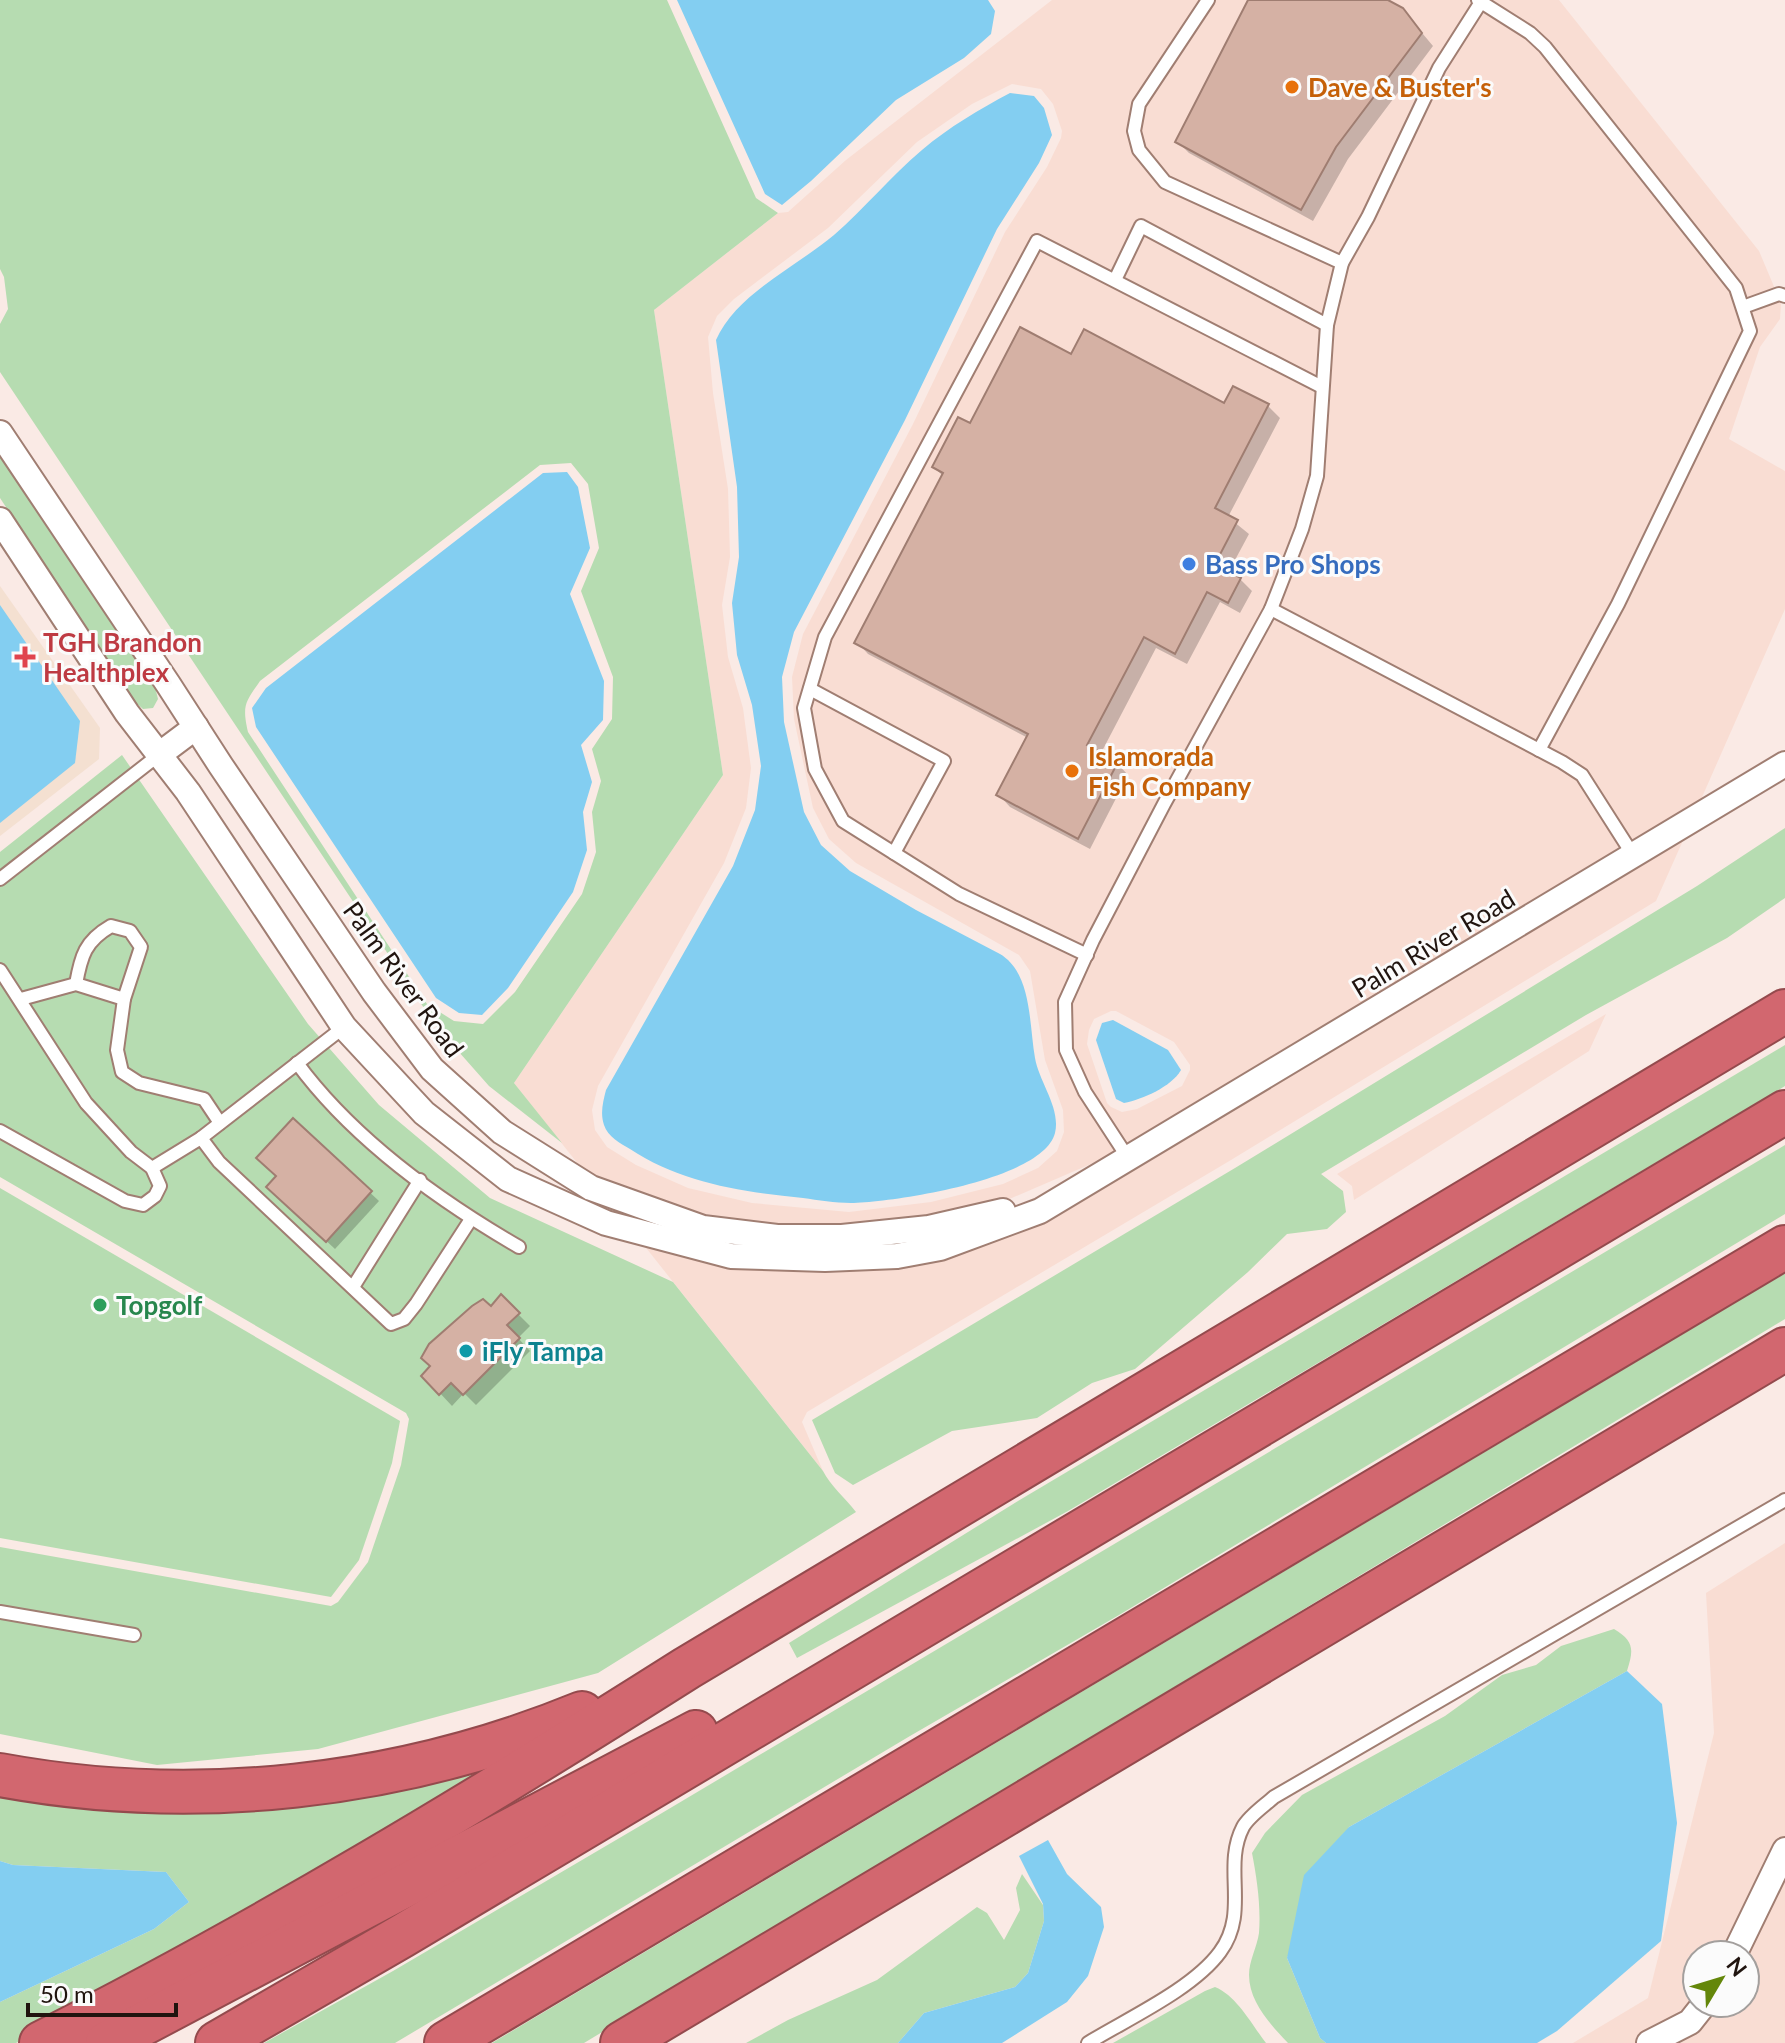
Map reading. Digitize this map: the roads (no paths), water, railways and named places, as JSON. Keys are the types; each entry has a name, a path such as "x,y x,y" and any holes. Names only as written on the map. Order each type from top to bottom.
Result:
{"highway":[{"path":"41,2043 348,1874 540,1761 687,1668 1785,1011"},
{"path":"217,2043 416,1928 1785,1112"},
{"path":"446,2043 1785,1247"},
{"path":"622,2043 1785,1349"},
{"path":"107,2043 730,1714 803,1682 870,1658"},
{"path":"0,1775 40,1783 134,1792 211,1792 326,1782 418,1765 511,1740 687,1668"}],"street":[{"name":"Palm River Road","path":"0,433 374,992 432,1069 502,1132 591,1188 703,1228 777,1237 842,1237 929,1228 1010,1210 1118,1163"},
{"name":"Palm River Road","path":"0,520 127,713 188,792 344,1027 424,1113 508,1179 606,1223 731,1256 825,1259 897,1256 940,1248 1040,1211 1785,764"},
{"path":"160,754 196,727"},
{"path":"1742,1939 1785,1850"},
{"path":"1649,2043 1692,2019"}],"lane":[{"path":"1208,0 1139,104 1134,131 1139,150 1165,182 1342,263"},
{"path":"1118,1163 1066,1050 1065,1002 1190,754 1271,609 1302,529 1317,476 1327,325 1342,263 1368,217 1439,68 1481,1 1530,33 1545,47 1736,288 1750,331 1618,604 1539,750"},
{"path":"1115,280 1141,226 1327,325"},
{"path":"1087,955 959,894 843,821 815,769 804,708 825,637 1037,241 1322,387"},
{"path":"1743,307 1779,294 1785,296"},
{"path":"1271,609 1582,775 1633,855"},
{"path":"810,689 944,761 894,853"},
{"path":"0,879 160,754"},
{"path":"76,984 81,955 96,934 111,926 130,931 141,947 124,999 117,1050 122,1072 139,1083 204,1099 220,1123"},
{"path":"0,970 86,1103 131,1152 152,1168 160,1186 155,1196 143,1205 125,1201 0,1131"},
{"path":"21,999 76,984 124,999"},
{"path":"152,1168 201,1138 344,1027"},
{"path":"297,1063 321,1096 368,1140 471,1219 519,1247"},
{"path":"201,1138 219,1162 391,1324 404,1319 471,1219"},
{"path":"353,1287 420,1180"},
{"path":"1088,2043 1197,1976 1221,1950 1236,1917 1234,1850 1244,1824 1274,1797 1785,1500"},
{"path":"0,1612 134,1635"}],"water":[{"path":"677,0 988,0 995,11 991,34 964,58 896,100 782,205 765,194"},
{"path":"1010,93 1034,96 1044,108 1052,135 1039,163 997,229 905,420 794,632 782,677 784,722 804,812 821,845 850,871 1000,954 1010,963 1024,986 1035,1058 1055,1114 1055,1133 1045,1149 1024,1164 997,1176 931,1193 872,1202 833,1202 758,1193 691,1178 650,1161 615,1139 606,1129 602,1112 606,1090 733,866 755,810 761,766 752,705 737,655 732,603 739,557 737,487 716,340 725,324 752,295 834,235 922,150 965,119"},
{"path":"567,472 578,487 590,548 570,594 604,681 603,720 581,745 592,782 583,812 587,850 573,892 508,988 482,1015 459,1013 436,998 256,727 252,708 266,688 543,473"},
{"name":"TGH Brandon Healthplex","path":"0,605 80,721 75,763 0,823"},
{"path":"1113,1020 1168,1050 1181,1070 1164,1087 1140,1099 1124,1103 1116,1099 1096,1040 1102,1023"},
{"path":"1627,1671 1662,1704 1677,1823 1661,1941 1557,2031 1537,2043 1326,2043 1320,2038 1287,1958 1304,1875 1349,1827"},
{"path":"1048,1840 1067,1874 1101,1907 1104,1927 1088,1976 1067,2002 1002,2043 898,2043 924,2013 1015,1987 1028,1973 1044,1921 1043,1904 1019,1856"},
{"path":"0,1861 13,1865 166,1872 189,1902 154,1929 0,2002"}],"place":[{"name":"Dave & Buster's","path":"1292,87"},
{"name":"Bass Pro Shops","path":"1189,564"},
{"name":"TGH Brandon Healthplex","path":"25,657"},
{"name":"Islamorada Fish Company","path":"1072,771"},
{"name":"Topgolf","path":"100,1305"},
{"name":"iFly Tampa","path":"466,1351"}]}
